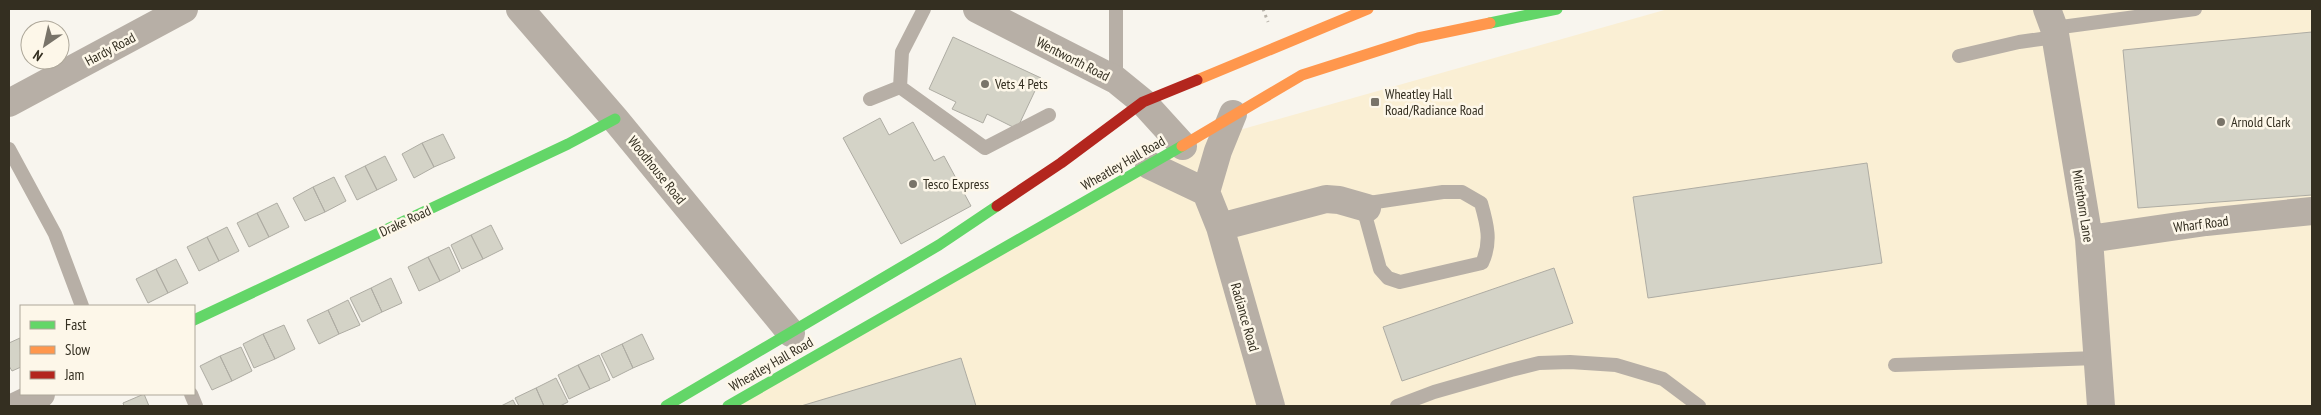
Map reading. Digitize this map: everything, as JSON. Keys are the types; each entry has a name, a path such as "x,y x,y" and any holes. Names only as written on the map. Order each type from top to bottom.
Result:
{"main road":[{"name":"Wheatley Hall Road","path":"666,406 939,245 1061,163 1152,111 1368,9"},
{"name":"Wheatley Hall Road","path":"728,406 1183,146 1233,114 1302,75 1418,38 1557,9"},
{"name":"Drake Road","path":"195,320 559,148 615,119"}],"street":[{"name":"Hardy Road","path":"9,103 184,9"},
{"name":"Woodhouse Road","path":"520,9 615,119 791,333"},
{"name":"Wentworth Road","path":"985,11 1116,80 1152,111"},
{"name":"Milethorn Lane","path":"2052,24 2089,239 2101,406"},
{"path":"1152,111 1183,146"},
{"path":"1149,165 1206,192 1218,151 1233,114"},
{"name":"Radiance Road","path":"1206,192 1220,227 1271,406"},
{"path":"1220,227 1326,200 1339,200 1366,208"},
{"name":"Wharf Road","path":"2089,239 2206,222 2312,211"},
{"path":"16,406 39,395"}],"lane":[{"path":"900,87 902,52 924,9"},
{"path":"1116,9 1116,80"},
{"path":"1959,56 2019,42 2052,24 2195,9"},
{"path":"870,98 900,87"},
{"path":"900,87 985,148 1049,115"},
{"path":"9,149 55,234 82,305"},
{"path":"1444,192 1462,192 1481,203 1489,232 1488,252 1482,263 1400,282 1388,278 1380,269 1367,226 1364,211 1366,208 1369,203 1444,192"},
{"path":"1895,365 2097,358"},
{"path":"1397,406 1434,392 1511,370 1539,363 1570,362 1616,365 1663,379 1699,406"}],"shaded area":[{"path":"1668,9 2312,9 2312,406 728,406 1183,146"}],"building":[{"name":"Arnold Clark","path":"2312,32 2312,195 2138,208 2123,50"},
{"name":"Vets 4 Pets","path":"953,37 1041,78 1017,129 987,114 983,123 952,109 956,102 929,89"},
{"name":"Tesco Express","path":"880,118 889,135 913,122 934,161 944,156 971,206 901,244 843,138"},
{"path":"443,134 455,158 434,167 422,143"},
{"path":"422,143 434,167 414,178 402,154"},
{"path":"385,156 397,180 377,190 365,166"},
{"path":"1867,163 1882,263 1648,298 1633,197"},
{"path":"365,166 377,190 357,200 345,176"},
{"path":"334,177 346,201 325,212 313,187"},
{"path":"313,187 325,212 305,221 293,198"},
{"path":"277,203 289,227 269,237 257,213"},
{"path":"257,213 269,237 249,247 237,223"},
{"path":"491,225 503,249 483,259 471,235"},
{"path":"227,227 239,251 219,261 207,237"},
{"path":"471,235 483,259 462,269 451,245"},
{"path":"207,237 219,261 199,271 187,247"},
{"path":"449,247 460,271 440,281 428,257"},
{"path":"428,257 440,281 419,291 408,267"},
{"path":"176,259 188,283 168,293 156,269"},
{"path":"1554,268 1573,323 1402,381 1383,327"},
{"path":"156,269 168,293 148,303 136,279"},
{"path":"391,278 402,303 382,312 371,288"},
{"path":"371,288 382,312 362,322 350,298"},
{"path":"348,300 360,325 339,334 328,310"},
{"path":"328,310 339,334 319,344 307,320"},
{"path":"284,325 295,349 275,359 263,334"},
{"path":"263,334 275,359 254,368 243,344"},
{"path":"642,334 654,359 633,368 622,344"},
{"path":"20,338 20,367 12,371 9,366 9,343"},
{"path":"622,344 633,368 613,378 601,354"},
{"path":"241,347 252,371 232,381 220,356"},
{"path":"599,355 610,380 590,389 578,365"},
{"path":"220,356 232,381 212,390 200,366"},
{"path":"961,358 976,406 801,406"},
{"path":"578,365 590,389 569,399 558,375"},
{"path":"556,378 568,402 560,406 544,406 536,388"},
{"path":"536,388 544,406 519,406 515,398"},
{"path":"144,395 149,406 124,406 123,403"},
{"path":"513,400 516,406 501,406"}],"traffic: fast":[{"path":"1490,23 1557,9"},
{"path":"195,320 568,144 615,119"},
{"path":"728,406 1182,146"},
{"path":"666,406 939,245 997,206"}],"traffic: slow":[{"path":"1197,80 1368,9"},
{"path":"1182,146 1302,75 1418,38 1490,23"}],"traffic: jam":[{"path":"997,206 1061,163 1143,102 1197,80"}],"place":[{"name":"Vets 4 Pets","path":"985,84"},
{"name":"Wheatley Hall Road/Radiance Road","path":"1375,102"},
{"name":"Arnold Clark","path":"2221,122"},
{"name":"Tesco Express","path":"913,184"}]}
